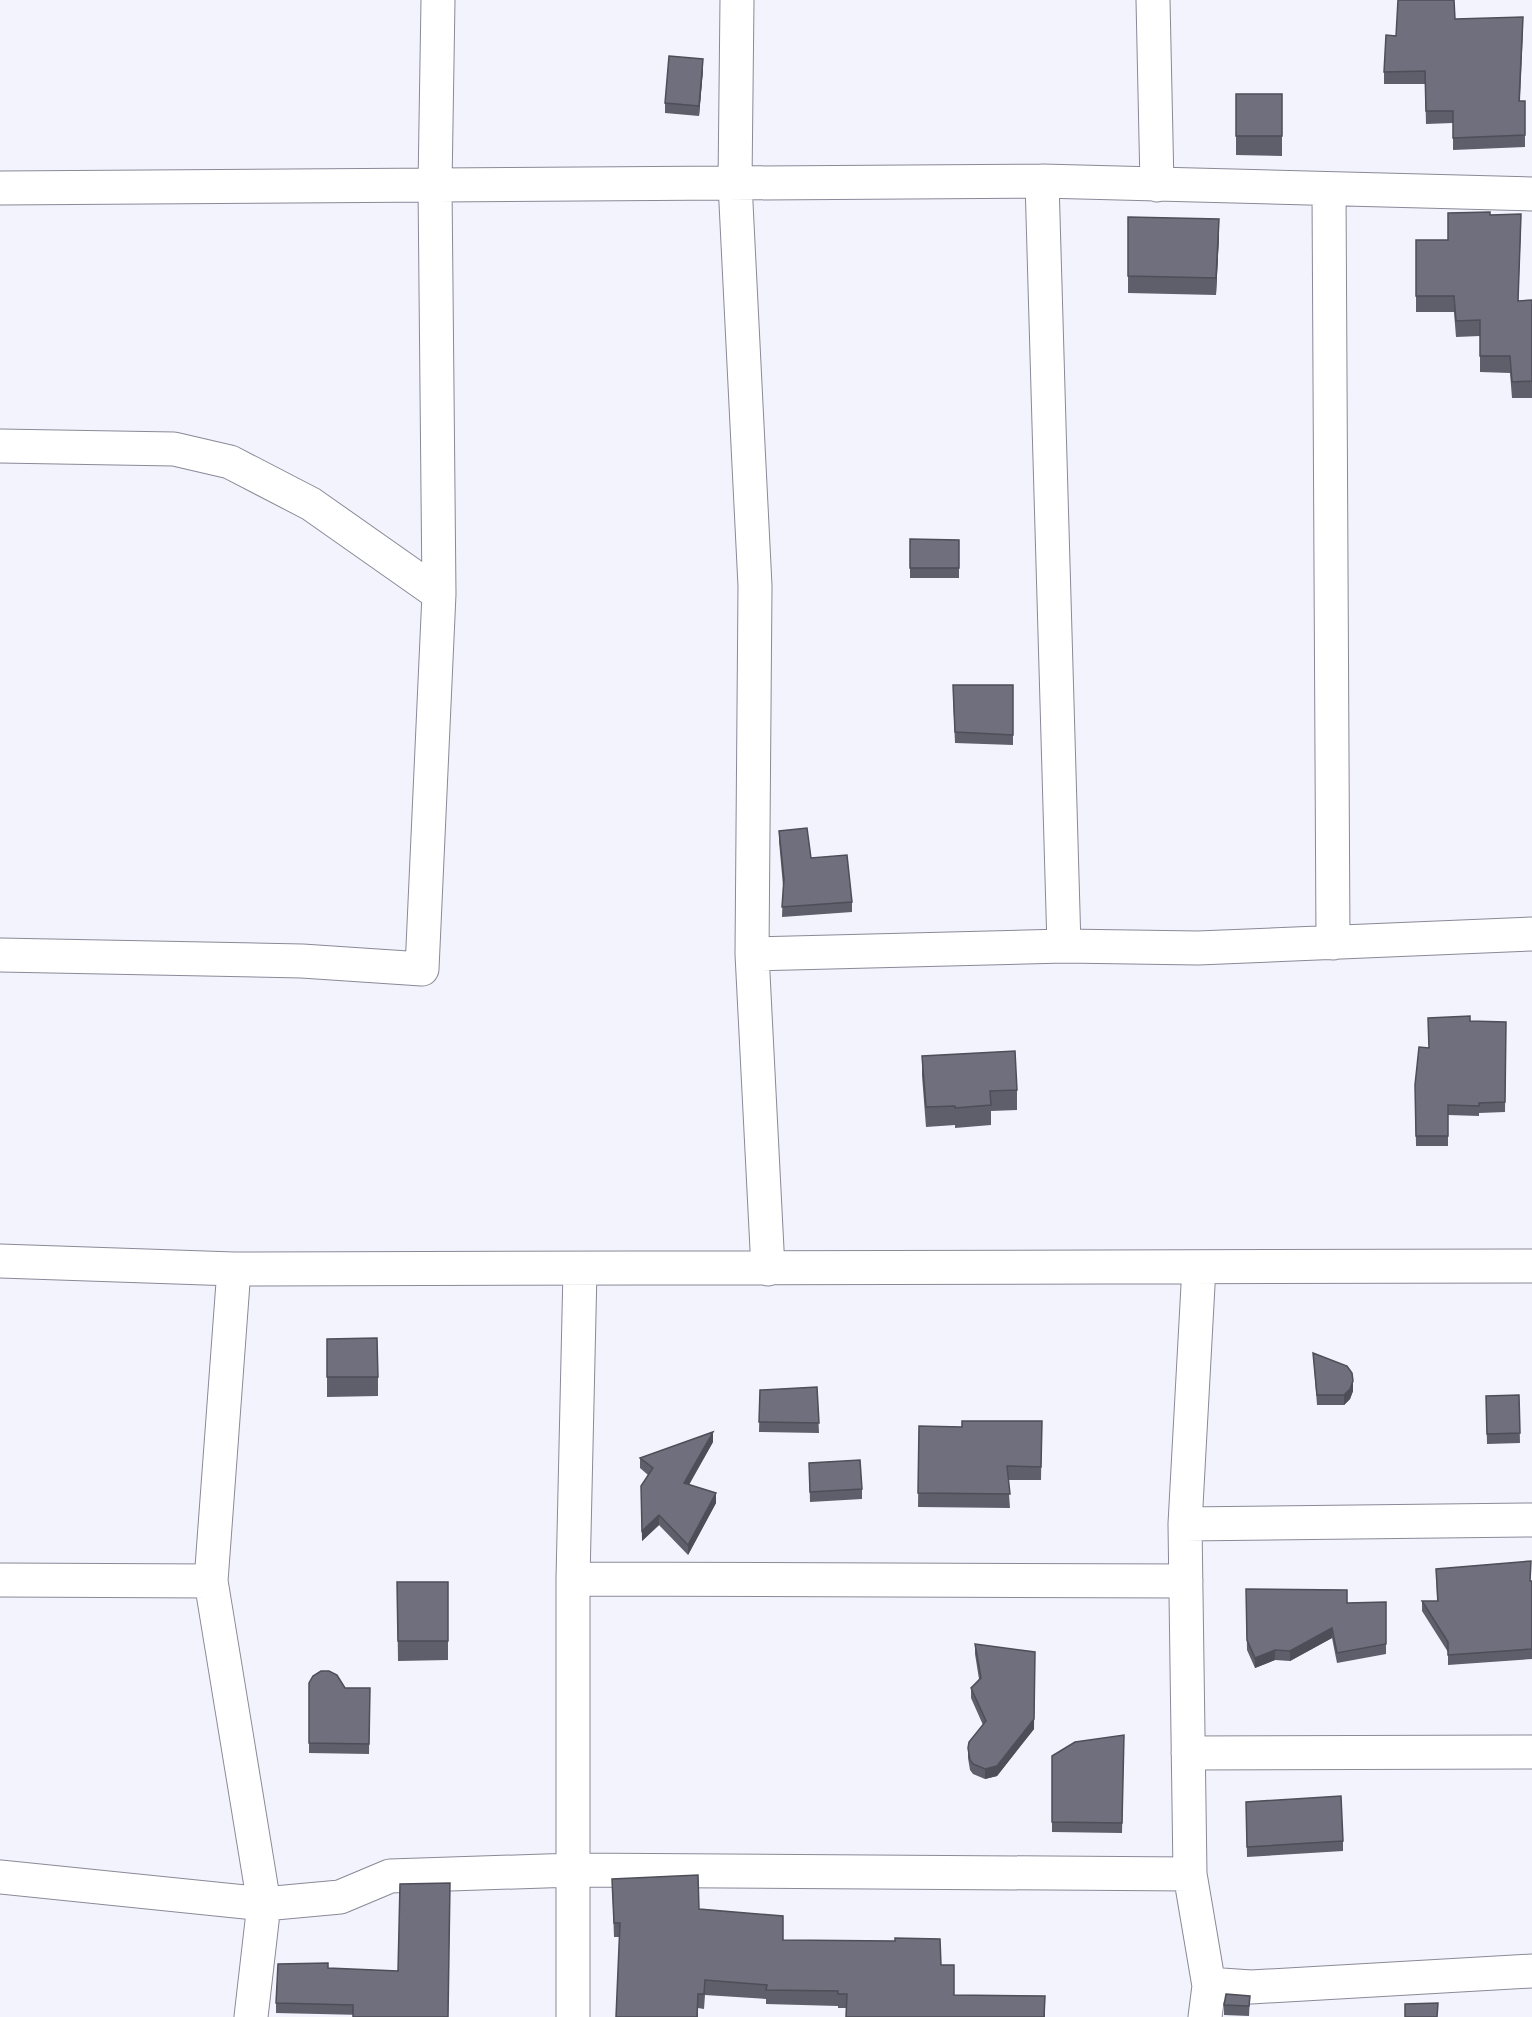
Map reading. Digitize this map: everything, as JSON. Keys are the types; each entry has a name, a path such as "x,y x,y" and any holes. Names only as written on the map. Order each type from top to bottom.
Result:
{"street":[{"path":"0,955 279,960 422,969 439,594 435,185 438,0"},
{"path":"737,0 735,183 755,586 752,954 768,1269"},
{"path":"1153,0 1157,185"},
{"path":"0,188 1042,181 1532,194"},
{"path":"1042,181 1064,946"},
{"path":"1329,189 1333,944"},
{"path":"0,446 174,449 230,462 311,504 439,594"},
{"path":"752,954 1064,946 1198,948 1532,934"},
{"path":"0,1261 234,1269 1532,1266"},
{"path":"1199,1267 1185,1524 1190,1874 1207,2002"},
{"path":"234,1269 211,1581 264,1904 251,2017"},
{"path":"573,2017 573,1579 580,1270"},
{"path":"1185,1524 1532,1520"},
{"path":"573,1579 1186,1581"},
{"path":"0,1580 211,1581"},
{"path":"1188,1753 1532,1752"},
{"path":"0,1877 264,1904 340,1897 390,1876 574,1870 1190,1874"},
{"path":"1207,2002 1222,1985 1251,1987 1532,1971"}],"building":[{"path":"1398,0 1454,0 1455,19 1523,17 1519,101 1525,101 1525,135 1453,138 1453,111 1426,111 1425,71 1384,72 1386,35 1396,36"},
{"path":"669,56 703,59 699,106 665,103"},
{"path":"1236,94 1282,94 1282,136 1236,136"},
{"path":"1490,212 1490,215 1521,214 1518,301 1532,300 1532,381 1512,382 1510,356 1480,356 1480,320 1456,321 1454,296 1416,296 1416,240 1448,240 1448,213"},
{"path":"1128,217 1219,219 1216,278 1128,276"},
{"path":"910,539 959,540 959,568 910,568"},
{"path":"953,685 1013,685 1013,735 955,732"},
{"path":"807,828 811,858 847,855 852,902 782,907 784,879 779,831"},
{"path":"1470,1016 1470,1021 1506,1022 1505,1102 1479,1103 1479,1106 1448,1105 1448,1136 1416,1136 1415,1085 1419,1047 1429,1048 1428,1018"},
{"path":"1015,1051 1017,1090 990,1091 991,1105 955,1108 955,1106 926,1107 922,1056"},
{"path":"377,1338 378,1377 327,1377 327,1339"},
{"path":"1313,1353 1347,1366 1352,1373 1353,1381 1350,1389 1344,1395 1317,1395"},
{"path":"817,1387 819,1423 759,1422 760,1390"},
{"path":"1519,1395 1520,1433 1487,1434 1486,1396"},
{"path":"962,1421 1042,1421 1041,1467 1007,1466 1010,1494 918,1493 919,1426 962,1427"},
{"path":"713,1432 684,1483 716,1493 688,1545 659,1515 642,1531 641,1486 653,1468 640,1458"},
{"path":"860,1460 862,1489 810,1492 809,1463"},
{"path":"1531,1561 1532,1649 1448,1655 1448,1642 1422,1601 1438,1601 1436,1569"},
{"path":"397,1582 448,1582 448,1641 398,1641"},
{"path":"1246,1589 1347,1590 1347,1603 1386,1602 1386,1644 1337,1653 1332,1628 1290,1651 1275,1650 1255,1658 1247,1640"},
{"path":"975,1644 1035,1652 1034,1719 997,1766 985,1769 973,1764 968,1748 969,1742 986,1721 971,1688 981,1678"},
{"path":"321,1671 329,1671 337,1675 345,1688 370,1688 369,1744 309,1743 309,1683 313,1676"},
{"path":"1124,1735 1122,1823 1052,1822 1052,1756 1075,1742"},
{"path":"1341,1796 1343,1841 1247,1847 1246,1802"},
{"path":"698,1875 699,1909 783,1916 783,1940 940,1939 941,1965 954,1965 954,1995 1045,1996 1044,2017 846,2017 847,1994 838,1994 838,1991 766,1990 767,1985 705,1980 704,1994 698,1994 697,2017 616,2017 620,1923 614,1923 612,1879"},
{"path":"450,1883 448,2017 353,2017 353,2005 276,2003 278,1964 328,1963 328,1968 398,1971 400,1884"},
{"path":"1226,1994 1250,1996 1249,2006 1224,2005"},
{"path":"1438,2003 1437,2017 1405,2017 1405,2004"}]}
